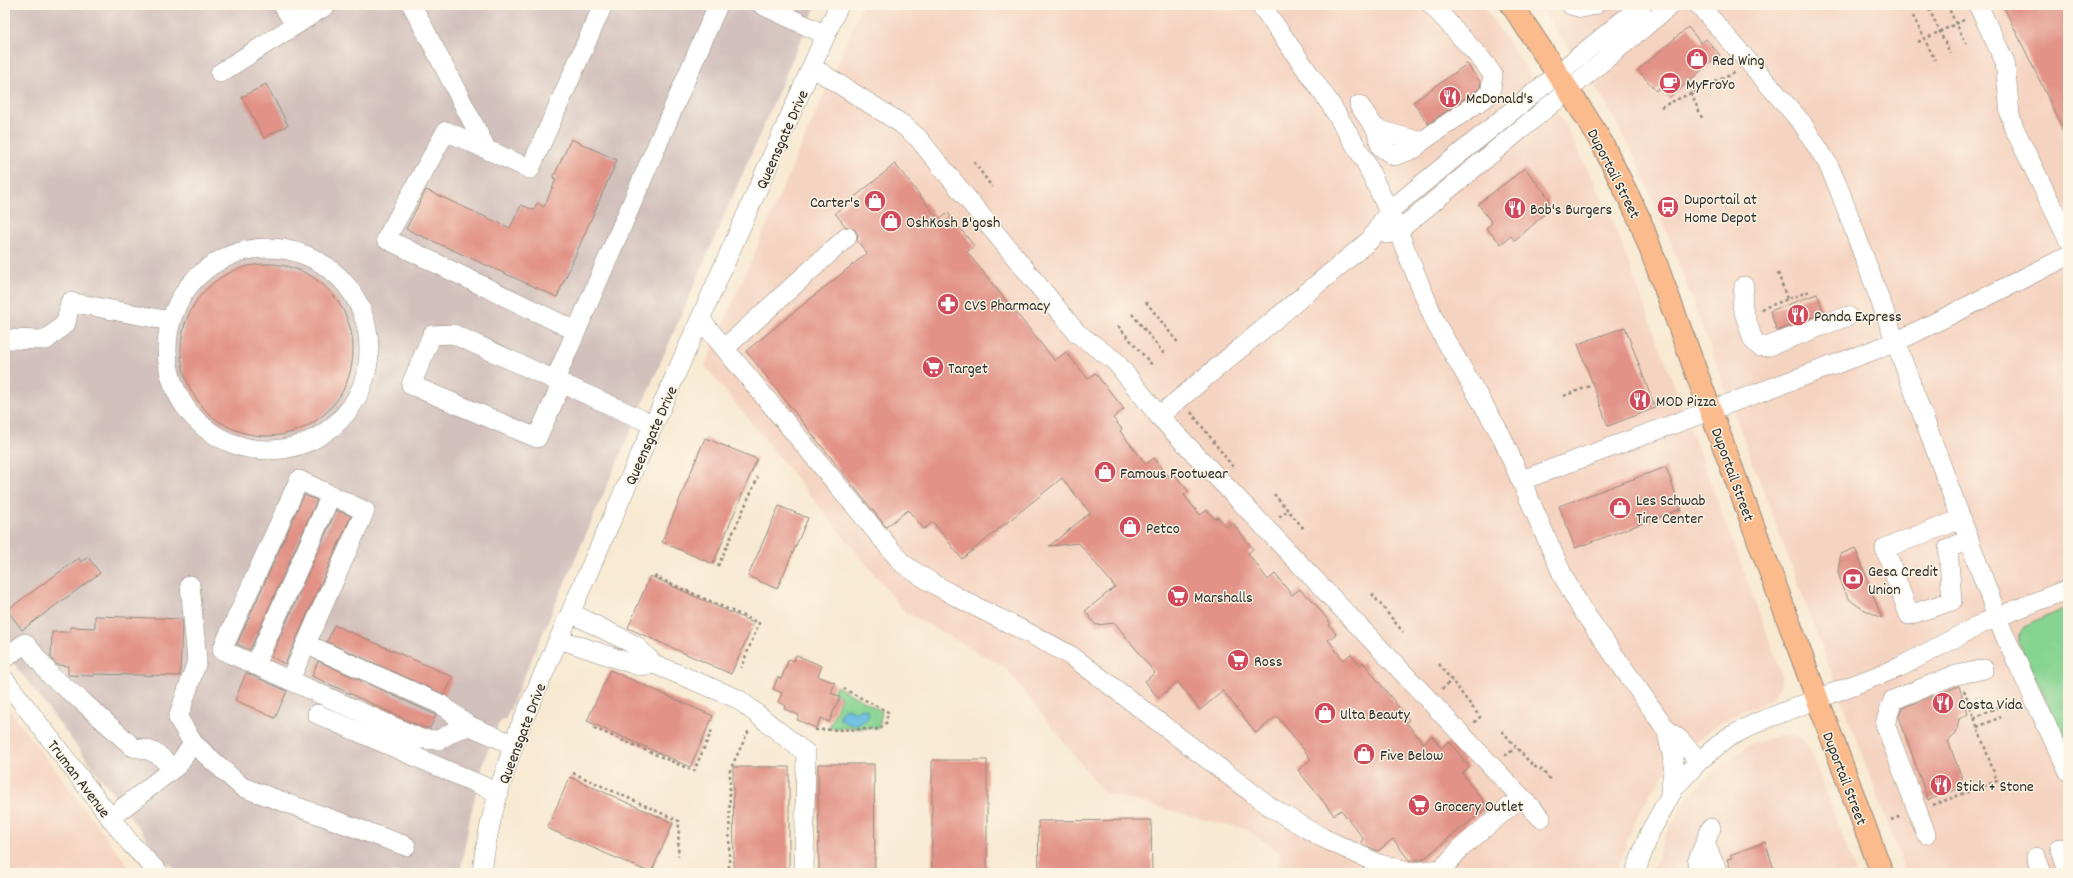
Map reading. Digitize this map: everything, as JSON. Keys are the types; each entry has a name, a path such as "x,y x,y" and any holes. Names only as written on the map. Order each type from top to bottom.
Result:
{"main road":[{"name":"Duportail Street","path":"1512,5 1563,81 1603,145 1639,218 1711,410 1816,700 1882,873"}],"street":[{"path":"283,5 296,25"},
{"path":"220,73 327,5"},
{"path":"412,5 487,150"},
{"path":"576,331 386,240 446,131 530,170 603,5"},
{"path":"654,425 558,381 453,334 432,335 412,385 537,438 558,381 576,331 718,5"},
{"path":"762,5 826,35"},
{"name":"Queensgate Drive","path":"482,873 485,843 514,745 559,639 839,5"},
{"path":"1260,5 1331,105 1365,161 1389,210 1436,324 1501,435 1522,480 1558,566 1581,608 1666,729 1679,739 1699,761"},
{"path":"1359,105 1376,129 1421,142 1490,94 1493,75 1483,61 1432,5"},
{"path":"1571,5 1582,8 1595,5"},
{"path":"1370,240 1398,231 1563,81 1642,5"},
{"path":"1159,416 1370,240 1389,210 1563,81 1671,5"},
{"path":"1699,5 1802,123 1828,164 1839,189 1998,617 2016,661 2068,771"},
{"path":"1979,9 2005,62 2010,114 2014,128 2068,239"},
{"path":"812,67 902,124 918,138 1077,333 1115,360 1159,416 1541,818"},
{"path":"725,348 847,237"},
{"path":"264,248 296,251 324,265 342,281 348,287 363,314 369,346 364,380 348,412 323,435 290,449 255,450 235,444 222,440 194,420 175,390 166,356 170,321 184,292 205,269 233,254 264,248"},
{"path":"1522,480 1896,342 2068,256"},
{"path":"1744,286 1742,306 1753,340 1760,347 1769,346 1848,316"},
{"path":"5,339 46,340 66,323 70,302 170,321"},
{"path":"701,320 902,562 925,579 1041,638 1073,657 1272,808 1323,838 1379,864 1411,872 1446,871 1460,850 1522,797"},
{"path":"290,680 364,511 299,480 222,650 421,739 439,740 456,730 470,726"},
{"path":"255,665 330,495"},
{"path":"1962,519 1885,548 1909,615 1952,601 1948,549 1969,539"},
{"path":"190,584 197,661 178,718 193,743 242,787 406,846"},
{"path":"1635,873 1650,832 1668,798 1683,777 1717,745 1741,730 1904,665 1954,638 1998,617 2068,589"},
{"path":"571,613 635,645 654,664 738,699 806,753 804,873"},
{"path":"559,639 639,666 654,664"},
{"path":"5,658 25,643 52,677 82,701 133,747 162,756 172,769"},
{"path":"306,644 440,704 470,726 514,745"},
{"path":"1926,834 1885,724 1892,700 1952,676 1984,670"},
{"name":"Truman Avenue","path":"5,680 110,818 134,848 158,873"},
{"path":"317,714 499,793"},
{"path":"1666,729 1674,764 1672,786 1668,798"},
{"path":"110,818 178,765 193,743"},
{"path":"1699,870 1705,861 1708,836 1718,873"},
{"path":"2060,848 2068,872"}],"path":[{"path":"1947,5 1966,44"},
{"path":"1929,8 1950,53"},
{"path":"1918,42 1956,24 1979,9"},
{"path":"1913,16 1935,60"},
{"path":"1661,107 1751,65"},
{"path":"1691,93 1702,118"},
{"path":"974,162 992,187"},
{"path":"1778,273 1788,299"},
{"path":"1755,311 1810,291"},
{"path":"1146,302 1179,344"},
{"path":"1132,314 1165,355"},
{"path":"1118,326 1152,365"},
{"path":"1564,396 1590,386"},
{"path":"1189,410 1233,467"},
{"path":"718,566 758,477"},
{"path":"1274,494 1304,530"},
{"path":"654,576 759,623 740,668"},
{"path":"1372,594 1403,632"},
{"path":"1439,664 1480,717"},
{"path":"1932,805 1997,781 1962,685"},
{"path":"816,730 880,730 886,723 888,712 844,689"},
{"path":"1974,718 1998,707"},
{"path":"1977,727 2001,716"},
{"path":"729,868 730,770 752,722"},
{"path":"594,728 694,771 713,728"},
{"path":"1502,731 1533,766 1542,770 1551,781"},
{"path":"573,773 679,821 678,856"}],"shaded area":[{"path":"5,5 816,5 506,718 499,723 484,760 470,817 460,873 182,873 164,861 5,652"},
{"path":"863,5 1483,5 1565,125 1610,213 1781,672 1781,683 1772,699 1729,718 1708,732 1684,752 1668,769 1650,794 1636,819 1629,835 1617,873 1280,873 1280,852 1244,828 1221,824 1103,792 1005,667 905,612 705,366"},
{"path":"1539,5 2068,5 2068,607 2057,613 2051,713 2068,746 2068,873 1906,873 1663,222 1636,159 1603,99"},
{"path":"5,704 128,866 136,873 5,873"},
{"path":"1780,735 1796,736 1802,740 1811,752 1856,873 1651,873 1668,829 1688,798 1704,780 1720,765 1749,745"}],"green space":[{"path":"2068,607 2068,746 2019,644 2019,634 2024,627"},
{"path":"836,686 882,711 879,728 829,728 841,697 833,692"}],"water":[{"path":"848,708 856,712 861,708 866,709 869,715 867,719 860,723 850,724 843,722 840,719 840,714 844,709"}],"building":[{"path":"2003,5 2068,5 2068,139"},
{"path":"1688,27 1701,43 1706,39 1720,55 1669,98 1660,87 1656,91 1638,70"},
{"name":"McDonald's","path":"1467,64 1481,83 1480,88 1428,124 1413,102"},
{"path":"266,84 288,125 264,138 242,97"},
{"path":"571,139 617,160 557,297 406,229 426,190 510,228 521,205 534,210 537,203 544,207 556,179 553,178"},
{"path":"895,164 939,220 948,213 974,246 967,252 1055,361 1066,352 1088,379 1095,373 1124,409 1113,418 1122,429 1120,431 1146,464 1154,458 1171,479 1175,475 1189,492 1184,495 1200,515 1207,510 1215,519 1218,517 1226,527 1232,522 1253,549 1248,553 1268,580 1275,574 1292,595 1300,589 1307,597 1309,596 1331,624 1329,625 1336,634 1328,640 1343,660 1351,654 1360,665 1363,662 1409,720 1406,722 1423,743 1432,736 1441,748 1449,741 1469,767 1462,773 1488,807 1422,860 1409,860 1393,839 1378,851 1361,843 1363,838 1341,810 1334,815 1298,770 1311,759 1277,716 1256,733 1223,691 1200,710 1178,682 1158,698 1145,681 1155,673 1115,623 1096,625 1085,611 1115,587 1079,543 1049,546 1090,513 1062,478 962,559 933,522 924,529 908,510 886,527 746,351 867,253 857,241 858,235 855,230 845,226 835,213"},
{"name":"Bob's Burgers","path":"1525,168 1549,198 1548,211 1515,241 1511,236 1501,244 1486,228 1492,223 1478,204"},
{"path":"259,264 275,264 292,267 308,274 322,283 334,295 343,309 350,325 353,350 352,367 347,383 334,405 322,417 308,426 292,433 275,436 259,436 242,433 226,426 212,417 200,405 191,391 184,375 181,358 181,342 184,325 191,309 200,295 212,283 226,274 242,267"},
{"name":"Panda Express","path":"1817,294 1824,313 1777,331 1770,311"},
{"path":"1625,327 1655,408 1608,426 1578,344"},
{"path":"705,438 757,459 713,564 662,542"},
{"name":"Les Schwab Tire Center","path":"1666,467 1681,509 1575,548 1559,506"},
{"path":"304,495 317,500 250,650 237,644"},
{"path":"779,506 808,518 777,589 748,576"},
{"path":"336,510 351,516 285,664 271,657"},
{"name":"Gesa Credit Union","path":"1855,548 1882,618 1861,608 1850,600 1842,587 1838,571 1841,554"},
{"path":"88,557 100,573 22,630 7,610 79,558 81,562"},
{"path":"650,576 754,623 731,674 628,628"},
{"path":"95,616 182,619 180,676 94,674 94,676 68,675 68,666 57,665 51,658 52,632 70,632 70,627 95,628"},
{"path":"334,625 453,677 445,695 327,642"},
{"path":"796,655 822,666 818,676 835,683 831,693 840,697 829,722 821,718 816,728 797,720 799,715 784,709 786,706 778,702 782,693 773,689 778,677 781,679 789,659 794,661"},
{"path":"318,661 436,715 430,728 424,728 312,676"},
{"path":"610,670 713,716 690,767 587,721"},
{"path":"246,673 287,691 275,718 235,700"},
{"path":"1959,686 1968,714 1959,719 1956,734 1948,741 1962,778 1958,789 1928,800 1899,717 1902,708"},
{"path":"932,760 987,760 987,873 932,873"},
{"path":"818,764 874,764 875,873 819,873"},
{"path":"733,767 789,767 789,873 734,873"},
{"path":"570,777 673,823 651,873 547,828"},
{"path":"1151,820 1152,873 1039,873 1038,821"},
{"path":"1765,842 1775,873 1732,873 1727,859 1732,858 1730,855"}],"place":[{"name":"Red Wing","path":"1697,59"},
{"name":"MyFroYo","path":"1670,83"},
{"name":"McDonald's","path":"1450,97"},
{"name":"Carter's","path":"875,201"},
{"name":"Duportail at Home Depot","path":"1668,207"},
{"name":"Bob's Burgers","path":"1515,208"},
{"name":"OshKosh B'gosh","path":"891,221"},
{"name":"CVS Pharmacy","path":"948,304"},
{"name":"Panda Express","path":"1798,315"},
{"name":"Target","path":"933,367"},
{"name":"MOD Pizza","path":"1640,400"},
{"name":"Famous Footwear","path":"1105,472"},
{"name":"Les Schwab Tire Center","path":"1620,508"},
{"name":"Petco","path":"1130,527"},
{"name":"Gesa Credit Union","path":"1853,579"},
{"name":"Marshalls","path":"1178,596"},
{"name":"Ross","path":"1238,660"},
{"name":"Costa Vida","path":"1943,703"},
{"name":"Ulta Beauty","path":"1325,713"},
{"name":"Five Below","path":"1364,754"},
{"name":"Stick + Stone","path":"1941,785"},
{"name":"Grocery Outlet","path":"1419,805"}]}
